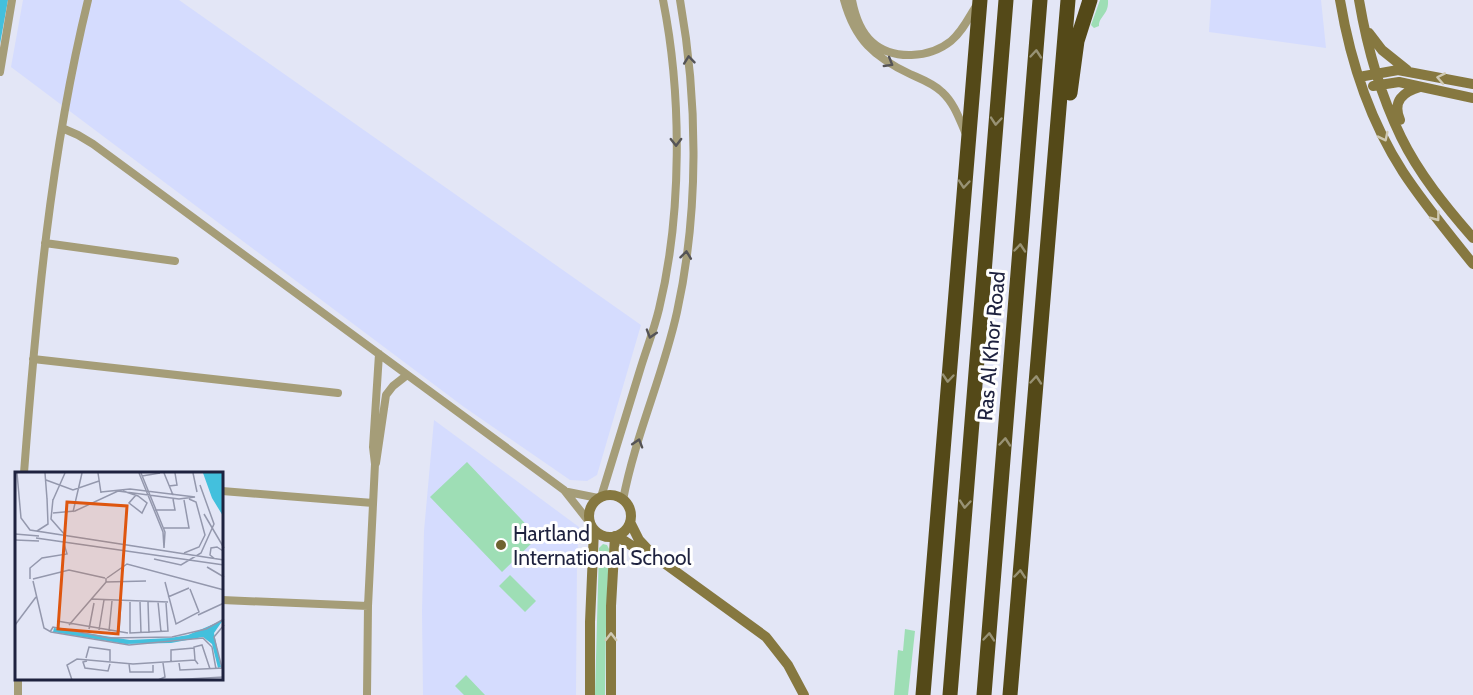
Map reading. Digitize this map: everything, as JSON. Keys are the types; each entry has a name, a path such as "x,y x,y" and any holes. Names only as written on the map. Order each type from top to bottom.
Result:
{"highway":[{"path":"923,695 980,0"},
{"name":"Ras Al Khor Road","path":"950,695 1006,0"},
{"name":"Ras Al Khor Road","path":"984,695 1040,0"},
{"path":"1010,695 1068,0"},
{"path":"1053,174 1064,152 1074,57 1090,0"},
{"path":"930,604 933,695"}],"street":[{"path":"0,72 12,0"},
{"path":"24,472 45,243 75,53 88,0"},
{"path":"590,695 592,526 590,509 600,497 658,310 669,253 675,198 676,144 673,73 663,0"},
{"path":"623,500 677,313 687,250 692,187 693,127 689,60 680,0"},
{"path":"844,0 853,25 869,48 884,60 929,83 943,93 953,106 968,138"},
{"path":"852,0 860,27 872,42 889,52 914,55 935,51 953,40 962,30 980,0"},
{"path":"1340,0 1348,41 1368,72"},
{"path":"1345,0 1368,72 1372,81 1380,85 1399,133 1437,195 1473,238"},
{"path":"1359,0 1368,72 1364,89 1368,100 1403,172 1473,264"},
{"path":"1363,22 1382,50 1410,72"},
{"path":"1368,72 1398,70 1473,84"},
{"path":"1364,89 1400,82 1473,98"},
{"path":"1416,162 1413,148 1398,116 1396,106 1404,93 1420,86"},
{"path":"1368,100 1372,95 1377,96 1408,160 1427,186 1437,195"},
{"path":"62,128 93,144 564,490 577,495 600,497 612,495 623,500 630,510 630,522 639,540 653,555 766,637 788,665 802,695"},
{"path":"45,243 175,261"},
{"path":"367,695 368,606 375,464 373,447 379,354"},
{"path":"33,359 338,393"},
{"path":"375,464 379,451 384,400 393,386 407,375"},
{"path":"224,490 373,503"},
{"path":"564,490 592,526 606,537 624,532 630,522"},
{"path":"611,695 611,606 616,536"},
{"path":"616,536 640,551 755,637 778,660 802,695"},
{"path":"224,600 368,606"}],"shaded area":[{"path":"23,0 179,0 641,325 597,475 587,481 570,480 464,407 11,67"},
{"path":"1211,0 1321,0 1326,48 1209,32"},
{"name":"Hartland International School","path":"434,420 579,527 576,695 423,695 424,531"}],"green space":[{"path":"1100,0 1108,0 1108,5 1099,26 1094,28 1091,25"},
{"path":"467,462 538,537 502,572 430,497"},
{"path":"603,544 609,549 605,695 595,695 599,548"},
{"path":"510,575 536,601 525,612 499,586"},
{"path":"905,629 915,631 908,695 894,695 898,650 903,651"},
{"path":"466,675 485,695 464,695 455,686"}],"water":[{"path":"0,0 8,0 0,44"}],"place":[{"name":"Hartland International School","path":"501,545"}]}
